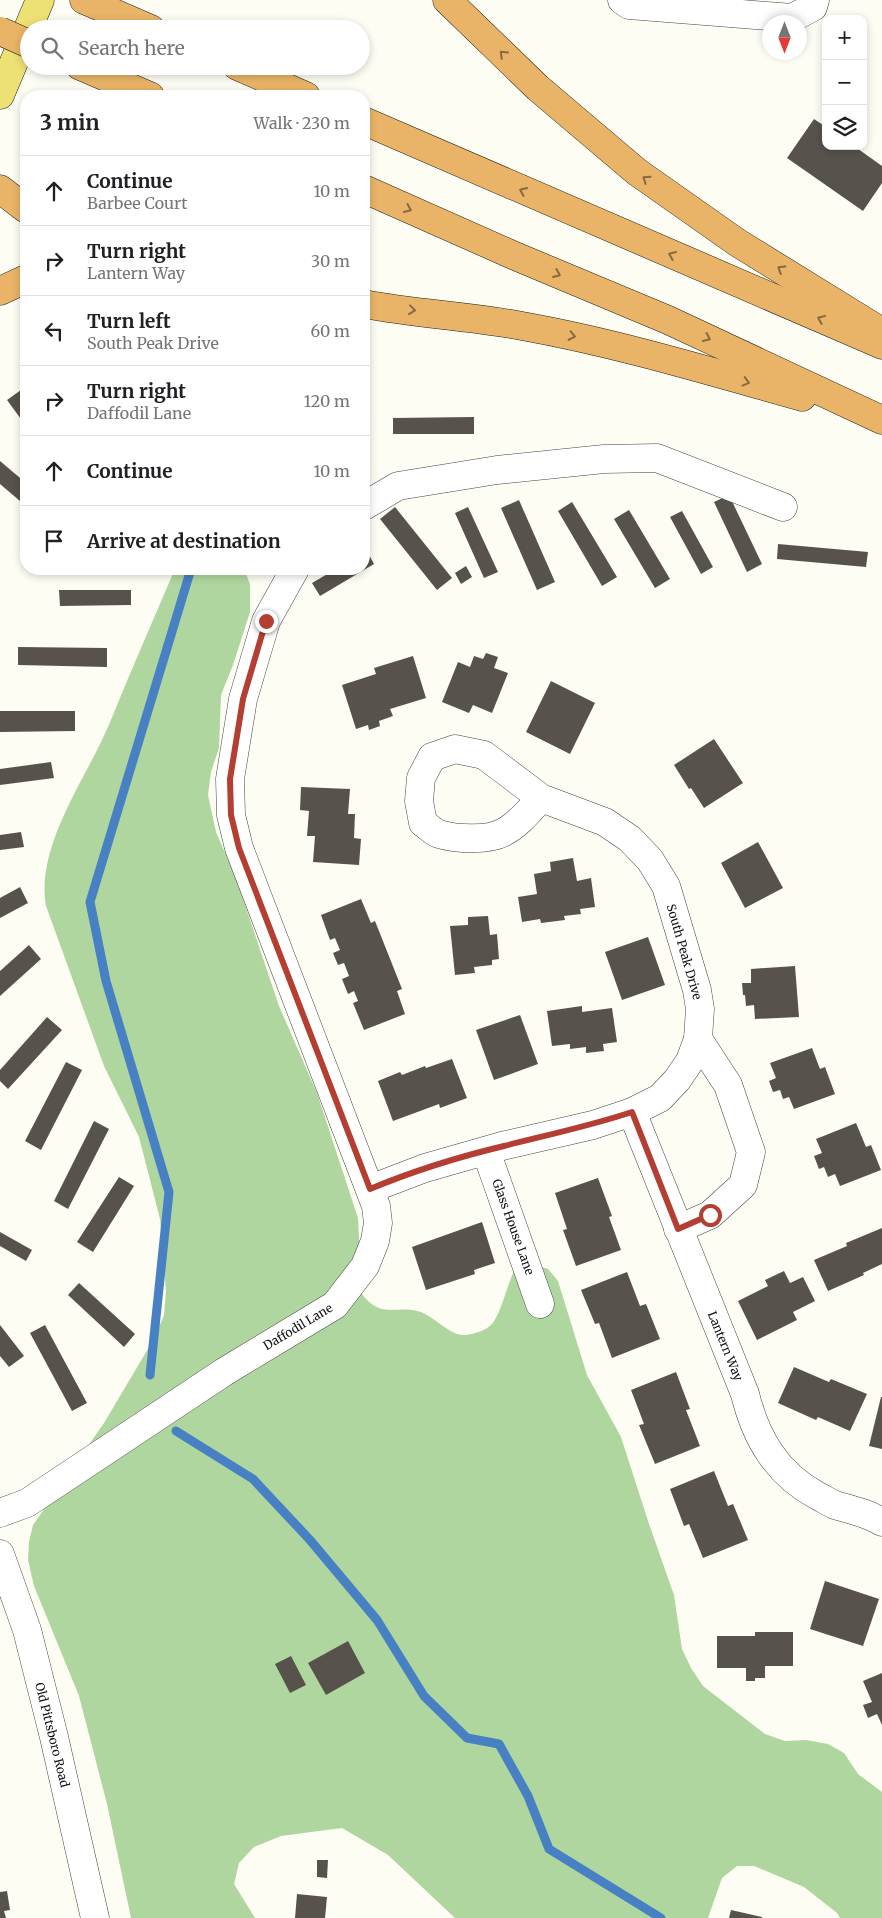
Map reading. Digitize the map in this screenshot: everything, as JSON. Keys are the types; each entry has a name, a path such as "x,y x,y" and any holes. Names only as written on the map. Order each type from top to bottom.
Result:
{"highway":[{"path":"84,0 130,20"},
{"path":"446,0 538,88 637,172 738,243 882,332"},
{"path":"0,31 20,40"},
{"path":"101,75 135,90"},
{"path":"258,75 292,90"},
{"path":"370,124 882,345"},
{"path":"0,189 20,204"},
{"path":"370,192 514,256 668,320 880,419"},
{"path":"0,291 20,282"},
{"path":"370,305 484,320 586,339 880,419"}],"main road":[{"path":"32,20 40,0"},
{"path":"0,95 20,48"}],"street":[{"path":"622,0 629,5 792,18 813,7 815,0"},
{"path":"370,502 398,486 497,470 604,460 657,458 783,507"},
{"name":"Daffodil Lane","path":"0,1513 27,1503 224,1372 335,1305 365,1266 375,1241 378,1223 376,1206 239,848 230,798 230,779 243,699 266,621 292,575"},
{"name":"South Peak Drive","path":"370,1189 425,1168 593,1125 632,1112 660,1098 672,1086 690,1061 698,1039 700,1009 697,990 666,886 650,860 630,839 605,822 541,798"},
{"path":"678,1229 710,1215 743,1185 750,1152 728,1085 698,1039"},
{"name":"Lantern Way","path":"632,1112 745,1394 751,1420 766,1449 782,1470 808,1490 835,1505 872,1516 882,1522"},
{"name":"Glass House Lane","path":"486,1151 540,1304"},
{"name":"Old Pittsboro Road","path":"0,1554 27,1630 54,1737 95,1918"}],"green space":[{"path":"172,575 246,575 250,584 250,612 221,695 219,748 211,772 208,795 216,832 236,878 279,1006 317,1093 358,1218 362,1294 376,1307 421,1312 453,1332 466,1335 489,1327 495,1320 514,1271 533,1264 548,1269 558,1281 587,1375 621,1437 674,1595 682,1649 691,1668 703,1686 765,1734 785,1741 806,1740 828,1744 844,1753 858,1774 882,1792 882,1918 840,1918 837,1913 804,1887 754,1866 737,1866 722,1878 708,1918 455,1918 388,1855 342,1828 281,1836 254,1847 239,1863 234,1884 255,1918 131,1918 107,1804 79,1696 34,1586 28,1560 29,1542 33,1525 104,1423 155,1337 164,1315 166,1291 160,1219 139,1137 104,1066 46,906 45,885 47,864 53,842 105,733"}],"building":[{"path":"814,119 822,124 822,150 860,150 882,166 882,183 863,211 787,158"},
{"path":"20,391 20,418 7,400"},
{"path":"474,417 474,434 393,434 393,418"},
{"path":"0,461 20,478 20,501 0,484"},
{"path":"729,495 762,564 747,572 714,502"},
{"path":"519,500 555,582 537,590 501,508"},
{"path":"572,502 617,577 602,586 558,511"},
{"path":"395,507 452,578 437,590 380,519"},
{"path":"468,507 498,572 484,578 455,513"},
{"path":"629,510 670,579 655,588 614,519"},
{"path":"682,511 713,567 701,574 670,517"},
{"path":"778,544 868,552 866,567 777,559"},
{"path":"370,557 374,564 370,566"},
{"path":"466,566 472,577 461,584 455,573"},
{"path":"326,575 355,575 320,596 312,583"},
{"path":"59,590 131,590 131,605 60,606"},
{"path":"18,647 107,648 107,667 18,665"},
{"path":"486,653 498,657 494,668 508,673 492,713 473,705 469,713 442,702 458,662 470,667 474,656 483,659"},
{"path":"413,656 426,698 390,709 393,716 379,721 380,726 369,730 368,725 356,729 342,685 376,674 374,668"},
{"path":"551,681 595,703 570,754 526,732"},
{"path":"0,711 75,711 75,731 0,732"},
{"path":"714,739 743,783 704,808 674,765"},
{"path":"51,762 54,778 0,785 0,769"},
{"path":"301,787 350,789 348,814 355,814 354,838 361,839 359,865 313,862 315,836 307,836 309,811 300,810"},
{"path":"21,832 24,847 0,850 0,835"},
{"path":"758,842 783,888 745,908 721,863"},
{"path":"573,858 577,881 591,878 595,907 580,909 581,914 564,916 565,920 541,923 540,919 522,922 518,897 537,894 534,874 551,871 550,862"},
{"path":"20,887 28,903 0,918 0,898"},
{"path":"361,899 371,923 375,921 402,989 397,991 405,1014 364,1030 353,1003 358,1001 354,991 348,994 342,979 349,976 344,963 338,965 333,953 340,950 335,938 330,940 321,915"},
{"path":"488,916 490,935 497,934 499,959 492,960 492,965 474,967 475,973 455,975 450,926 468,925 468,917"},
{"path":"648,937 665,985 622,1000 605,952"},
{"path":"29,945 41,959 0,996 0,971"},
{"path":"795,966 799,1017 755,1019 754,1005 746,1006 742,983 751,983 751,969"},
{"path":"582,1006 582,1012 612,1008 617,1042 603,1044 604,1051 586,1053 586,1047 570,1049 570,1044 552,1046 547,1011"},
{"path":"520,1015 538,1064 494,1080 476,1030"},
{"path":"47,1017 62,1030 8,1089 0,1081 0,1070"},
{"path":"812,1048 820,1069 825,1067 835,1094 794,1109 789,1097 783,1099 780,1090 773,1092 769,1081 776,1078 770,1063"},
{"path":"452,1059 467,1098 440,1108 439,1104 393,1121 378,1081 400,1072 402,1075 425,1066 426,1068"},
{"path":"66,1062 82,1070 41,1150 25,1141"},
{"path":"94,1121 109,1129 68,1209 54,1201"},
{"path":"856,1123 866,1147 871,1145 881,1170 840,1186 835,1174 828,1177 824,1167 819,1169 814,1156 822,1153 816,1139"},
{"path":"119,1177 134,1186 93,1252 77,1242"},
{"path":"598,1178 612,1216 609,1217 621,1250 576,1266 563,1230 567,1229 555,1193"},
{"path":"482,1222 495,1263 474,1270 475,1274 426,1290 412,1247"},
{"path":"882,1228 882,1264 863,1273 864,1275 828,1291 814,1260 847,1246 846,1243"},
{"path":"0,1232 32,1250 26,1261 0,1246"},
{"path":"784,1271 790,1283 803,1277 815,1301 793,1312 797,1320 757,1340 738,1301 768,1286 765,1280"},
{"path":"627,1272 640,1306 646,1304 660,1339 612,1358 599,1323 595,1324 581,1290"},
{"path":"79,1283 135,1334 124,1347 68,1295"},
{"path":"0,1325 24,1356 9,1367 0,1356"},
{"path":"45,1325 87,1403 72,1411 30,1333"},
{"path":"794,1367 829,1382 831,1379 867,1394 850,1431 818,1417 816,1420 778,1403"},
{"path":"676,1372 690,1409 686,1410 700,1446 655,1464 639,1425 644,1424 631,1390"},
{"path":"882,1397 882,1449 869,1446"},
{"path":"714,1471 728,1506 733,1504 748,1540 703,1558 689,1524 684,1526 670,1489"},
{"path":"825,1581 879,1599 863,1646 810,1629"},
{"path":"755,1632 793,1632 793,1666 765,1666 765,1678 755,1678 755,1681 746,1681 746,1668 717,1668 717,1636 755,1636"},
{"path":"348,1641 365,1673 326,1695 308,1663"},
{"path":"291,1656 306,1685 290,1693 275,1664"},
{"path":"882,1673 882,1725 877,1714 868,1718 863,1705 872,1702 863,1681"},
{"path":"317,1860 328,1860 327,1878 317,1877"},
{"path":"7,1891 10,1910 4,1911 6,1918 0,1918 0,1892"},
{"path":"297,1894 327,1897 325,1918 295,1918"},
{"path":"731,1910 762,1917 762,1918 729,1918"}],"waterway":[{"path":"150,1375 169,1192 106,981 90,902 189,575"},
{"path":"176,1431 253,1479 310,1540 377,1620 424,1696 467,1738 499,1744 528,1796 549,1849 661,1918"}],"route":[{"path":"266,621 243,699 230,779 231,815 239,848 370,1189 425,1168 502,1146 593,1125 632,1112 678,1229 710,1215"}]}
